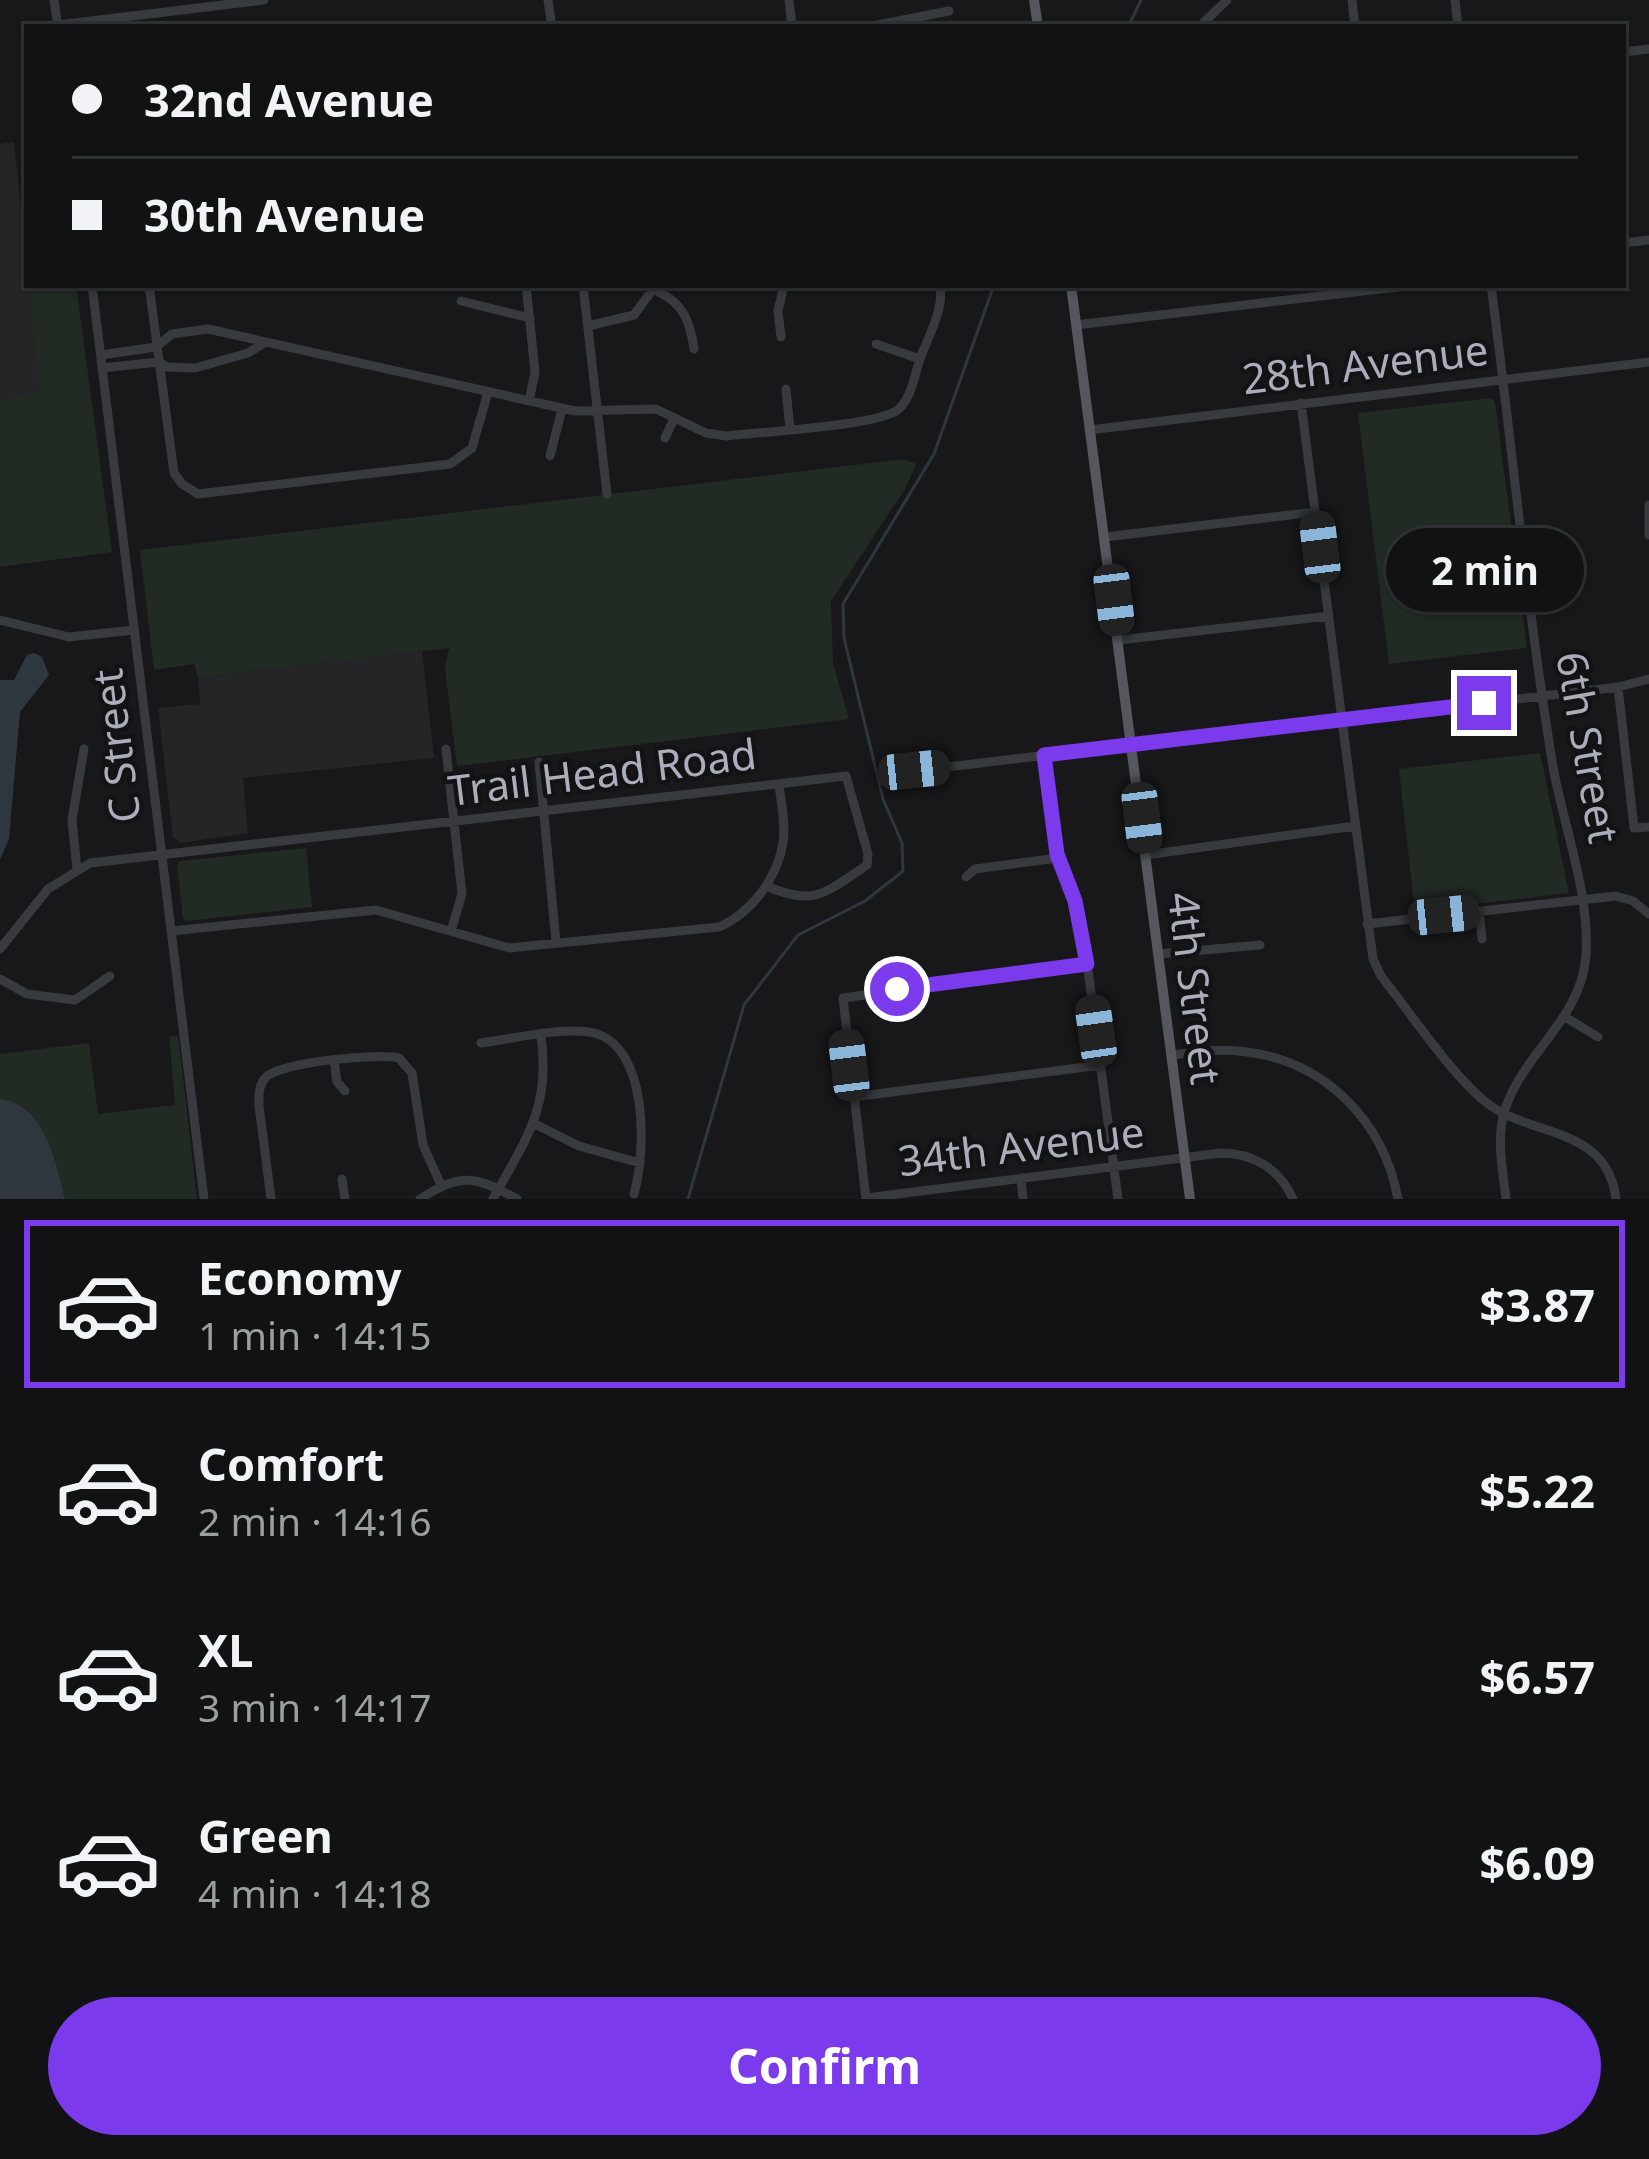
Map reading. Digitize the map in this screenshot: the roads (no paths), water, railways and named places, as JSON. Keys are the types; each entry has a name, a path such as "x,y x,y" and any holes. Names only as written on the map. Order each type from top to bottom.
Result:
{"main road":[{"name":"4th Street","path":"1071,288 1190,1199"}],"street":[{"path":"74,24 264,0"},
{"path":"1202,24 1227,0"},
{"path":"883,24 949,11"},
{"name":"C Street","path":"92,288 204,1199"},
{"path":"149,288 174,473 191,491 208,495 450,464 472,448 488,392"},
{"path":"526,288 535,372 529,401"},
{"path":"583,288 607,494"},
{"path":"588,326 634,315 650,288"},
{"path":"655,288 672,297 687,315 694,349"},
{"path":"781,337 783,288"},
{"path":"100,355 156,347 172,334 198,328 243,334 264,343 562,409 642,406 717,436 870,420 895,412 908,395 940,304 940,288"},
{"path":"1076,325 1389,288"},
{"name":"6th Street","path":"1491,288 1553,765 1586,952 1579,988 1565,1017 1504,1112 1500,1151 1506,1199"},
{"path":"461,301 530,318"},
{"path":"102,368 158,362 180,369 208,366 264,343"},
{"path":"876,344 920,359"},
{"name":"28th Avenue","path":"1088,430 1649,362"},
{"path":"786,389 790,429"},
{"path":"1301,403 1367,924 1381,976 1480,1097 1598,1154 1611,1174 1616,1199"},
{"path":"550,456 562,409"},
{"path":"665,438 674,419"},
{"path":"1649,505 1649,536"},
{"path":"1106,537 1315,512"},
{"path":"1119,640 1328,616"},
{"path":"0,620 69,637 134,630"},
{"path":"902,779 914,770 1649,680"},
{"path":"1618,687 1634,827 1649,827"},
{"path":"0,949 48,889 76,869 72,820 84,749"},
{"path":"446,749 462,894 451,931"},
{"path":"1044,755 1058,858 1075,901 1087,964 1118,1199"},
{"path":"539,762 556,942"},
{"name":"Trail Head Road","path":"76,869 90,863 846,776 868,860 830,890 797,899 766,886"},
{"path":"171,931 376,910 509,948 718,927 740,917 766,886 783,846 779,784"},
{"path":"1146,855 1355,826"},
{"path":"967,877 975,869 1058,858"},
{"path":"1367,924 1625,898 1649,914"},
{"path":"1479,911 1482,939"},
{"path":"1159,954 1260,945"},
{"path":"866,1198 842,1001 852,995 1087,964"},
{"path":"0,979 27,994 74,1000 110,976"},
{"path":"1565,1017 1598,1037"},
{"path":"481,1043 594,1033 620,1048 632,1069 642,1143 634,1194"},
{"path":"496,1194 533,1124 545,1087 542,1036"},
{"path":"1172,1055 1247,1052 1296,1065 1327,1082 1355,1108 1378,1140 1398,1199"},
{"path":"271,1199 260,1088 274,1071 389,1056 406,1064 414,1084 423,1144 441,1185"},
{"path":"334,1061 337,1082 345,1091"},
{"path":"854,1097 1101,1065"},
{"path":"533,1124 579,1147 640,1162"},
{"name":"34th Avenue","path":"866,1198 927,1195 1021,1178 1231,1153 1272,1169 1293,1199"},
{"path":"420,1199 441,1185 470,1178 496,1194 517,1199"},
{"path":"1021,1178 1023,1199"},
{"path":"342,1179 345,1199"}],"waterway":[{"path":"1129,24 1141,0"},
{"path":"688,1199 744,1005 798,935 865,901 903,871 902,843 883,799 844,638 843,604 934,454 993,288"}]}
